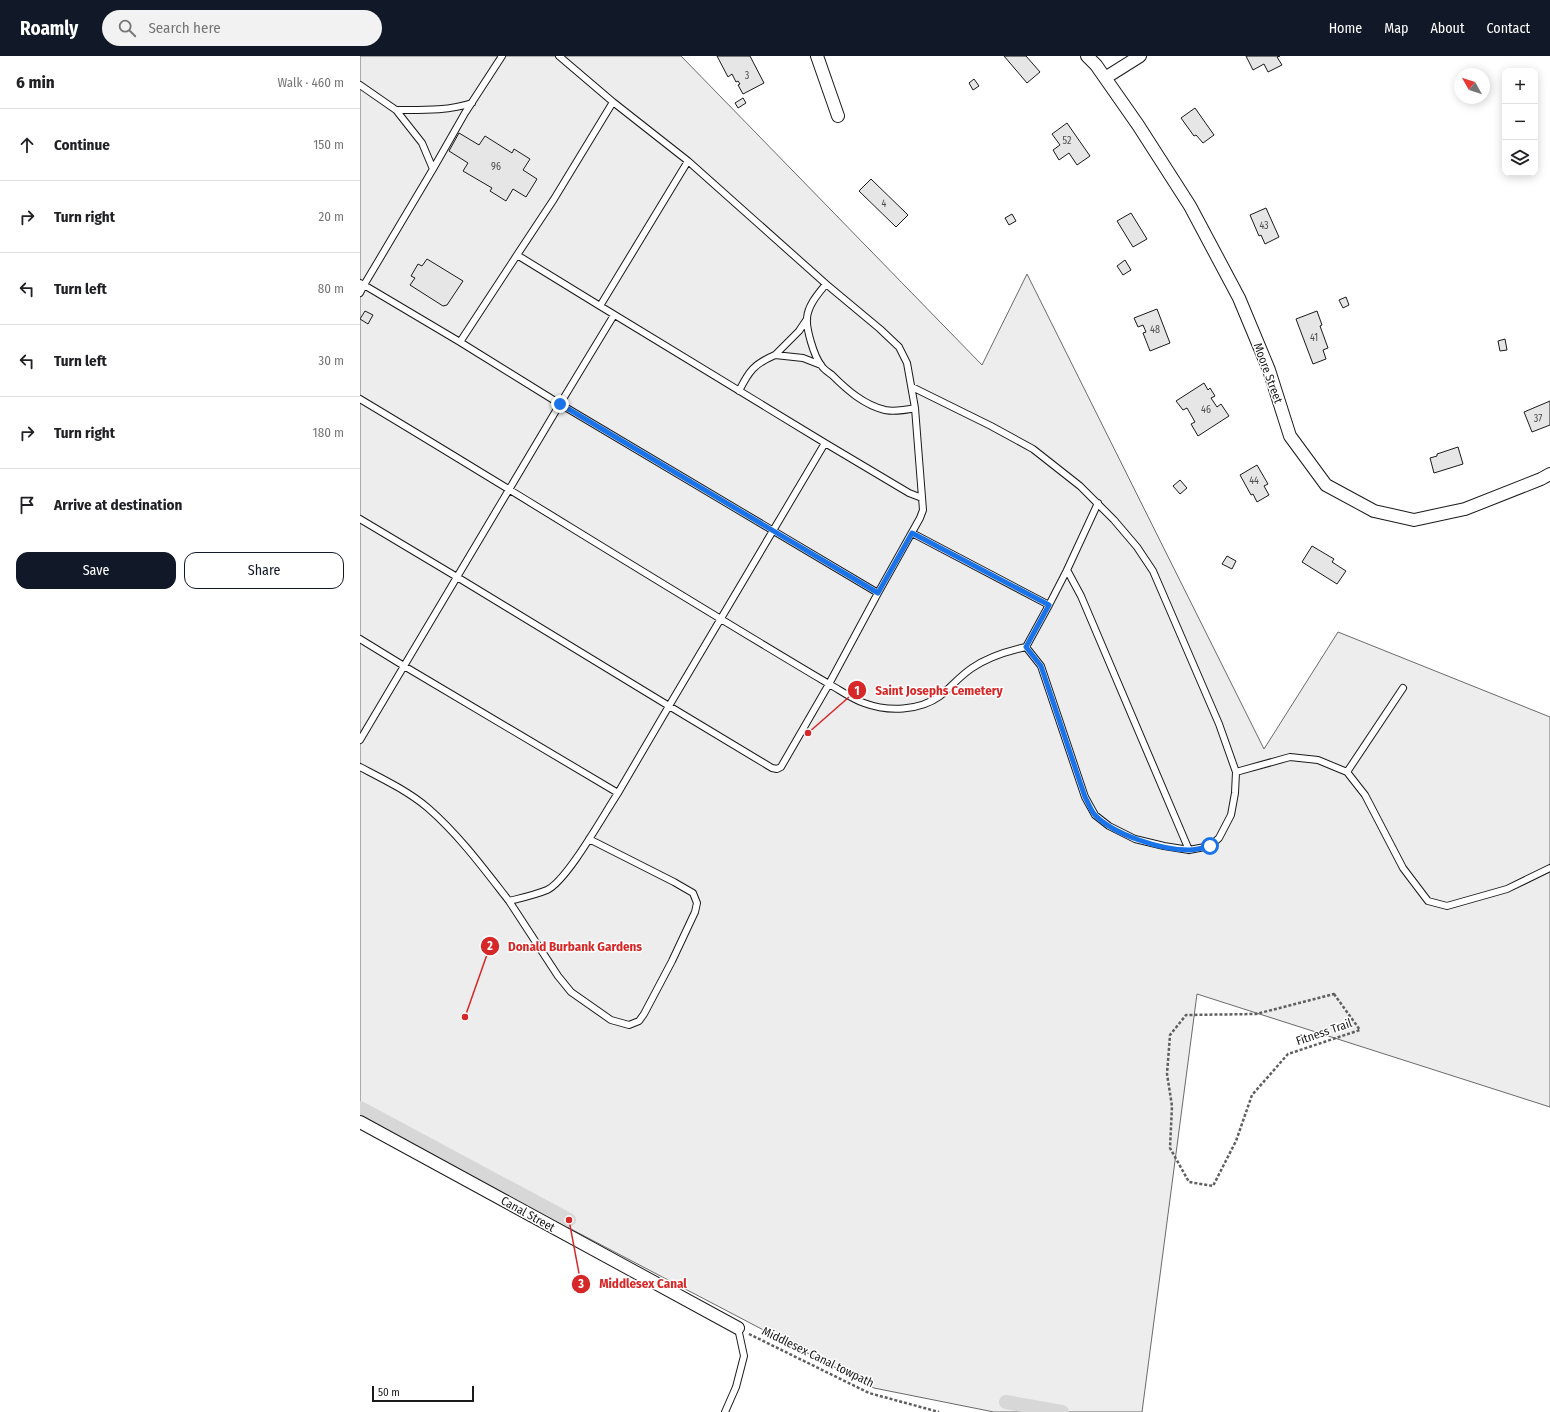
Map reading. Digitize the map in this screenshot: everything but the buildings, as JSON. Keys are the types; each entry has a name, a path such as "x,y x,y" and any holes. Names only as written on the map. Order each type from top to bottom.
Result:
{"street":[{"path":"817,56 838,116"},
{"name":"Moore Street","path":"1088,56 1138,125 1190,206 1239,298 1269,370 1290,436 1326,485 1374,511 1414,520 1465,509 1550,474"},
{"path":"1105,78 1140,56"},
{"name":"Canal Street","path":"360,1122 738,1328"}],"lane":[{"path":"360,293 362,284 502,56"},
{"path":"360,519 772,768 777,769 781,767 829,684 912,533 923,510 915,408 907,363 900,347 826,284 688,161 613,102 559,56"},
{"path":"360,85 396,110 422,143 433,169"},
{"path":"460,342 558,192 613,102"},
{"path":"396,110 423,110 462,106 472,103"},
{"path":"600,306 688,161"},
{"path":"517,255 825,443 909,493 922,498"},
{"path":"362,284 560,404 775,530 878,593"},
{"path":"739,391 748,374 754,367 763,360 775,355 799,331 807,319 813,302 826,284"},
{"path":"360,740 614,314"},
{"path":"807,319 814,350 820,365"},
{"path":"775,355 803,358 820,365 846,388 870,405 886,410 898,411 915,408"},
{"path":"912,387 985,423 1033,449 1080,486 1137,547 1153,571 1219,724 1236,772 1235,793 1230,815 1219,838 1210,846 1189,850 1164,846 1135,839 1109,826 1095,815 1085,797 1041,666 1026,647"},
{"path":"360,399 829,684 862,703 880,708 907,708 926,704 940,695 972,667 1007,651 1026,647 1067,570 1098,504"},
{"path":"509,901 548,890 557,883 589,839 618,794 825,443"},
{"path":"912,533 1049,605"},
{"path":"1067,570 1081,596 1189,850"},
{"path":"360,639 618,794"},
{"path":"1347,772 1404,688"},
{"path":"1236,772 1290,758 1318,760 1347,772 1365,795 1403,868 1428,901 1447,906 1507,888 1550,868"},
{"path":"360,767 399,787 427,807 444,823 475,857 509,901 558,976 571,992 611,1020 629,1025 640,1021 672,961 695,912 697,903 693,893 680,885 589,839"},
{"path":"725,1412 736,1387 744,1356 738,1328"}],"path":[{"name":"Fitness Trail","path":"1334,994 1360,1030 1288,1054 1252,1095 1236,1141 1213,1186 1189,1182 1170,1148 1172,1106 1168,1074 1170,1035 1186,1015 1256,1014 1334,994"},
{"name":"Middlesex Canal towpath","path":"738,1328 869,1393 939,1412"}],"shaded area":[{"path":"360,56 681,56 982,365 1027,274 1264,749 1338,632 1550,717 1550,1107 1197,994 1142,1412 994,1412 874,1388 548,1217 360,1113"}],"waterway":[{"path":"360,1108 569,1220"},
{"path":"1006,1402 1062,1412"}],"place":[{"name":"Saint Josephs Cemetery","path":"808,733"},
{"name":"Donald Burbank Gardens","path":"465,1017"},
{"name":"Middlesex Canal","path":"569,1220"}],"route":[{"path":"560,404 775,530 878,593 912,533 1049,605 1026,647 1041,666 1072,762 1085,797 1095,815 1109,826 1135,839 1189,850 1210,846"}]}
